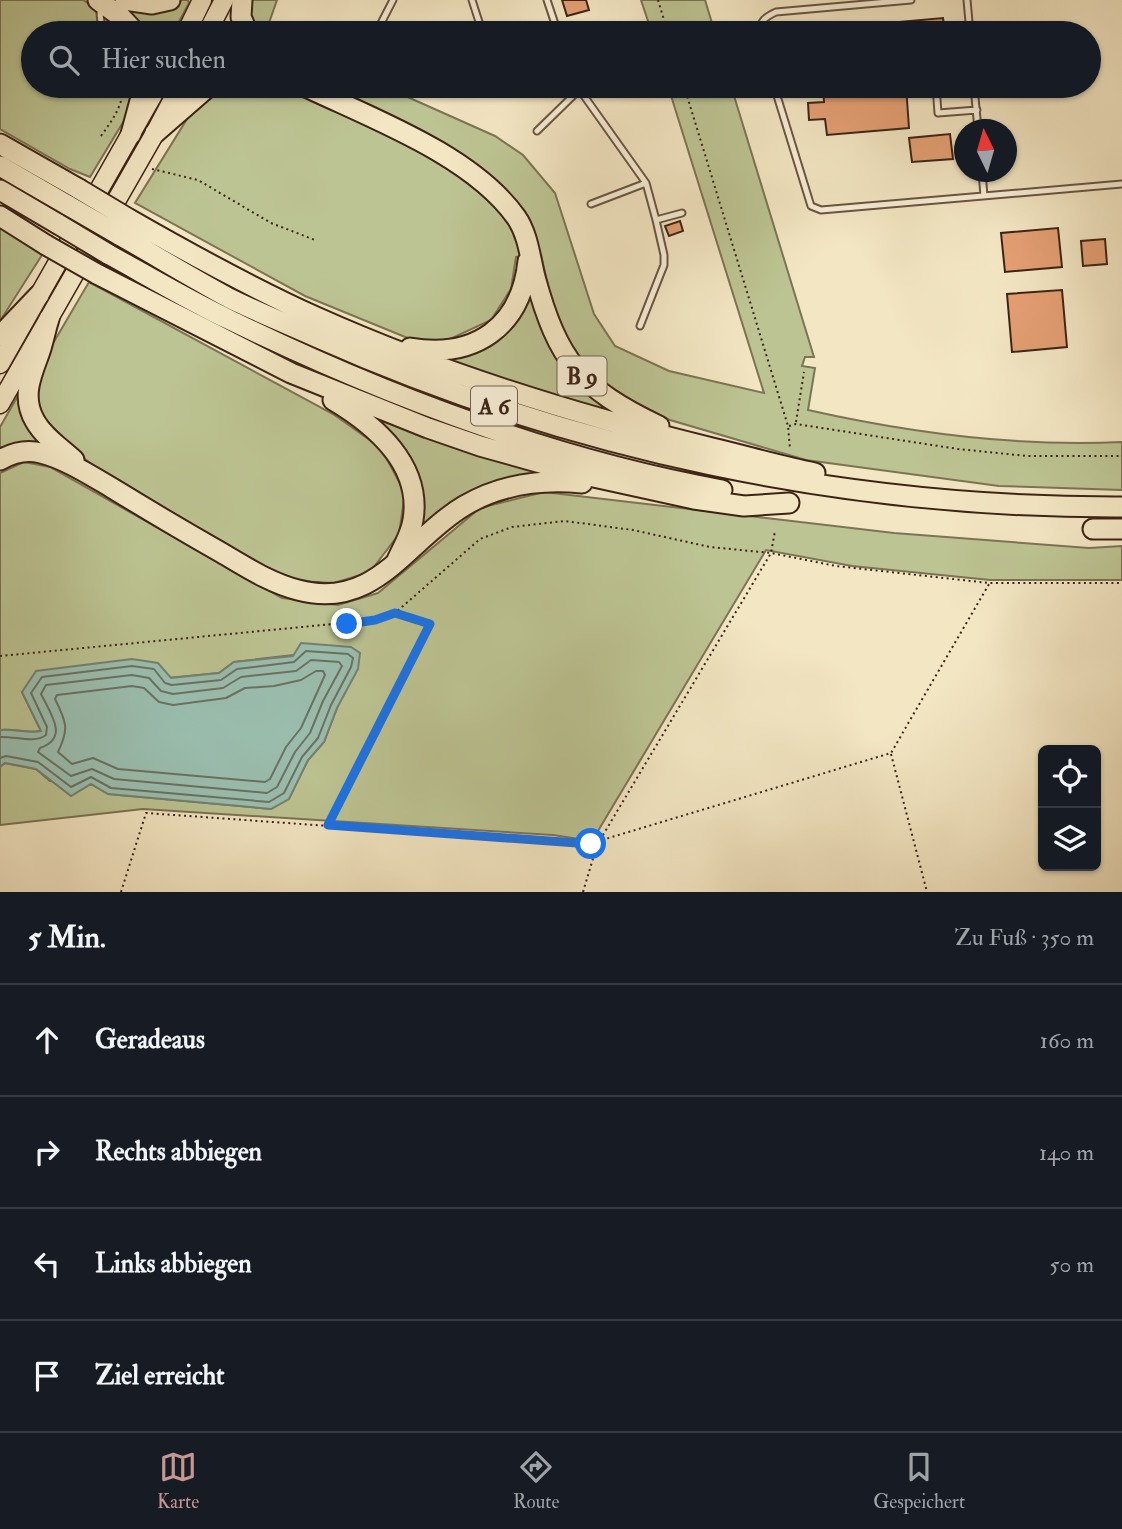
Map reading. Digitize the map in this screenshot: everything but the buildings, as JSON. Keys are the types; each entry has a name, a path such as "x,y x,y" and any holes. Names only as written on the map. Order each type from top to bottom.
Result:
{"highway":[{"path":"125,0 152,4 170,0"},
{"path":"192,21 202,0"},
{"path":"213,21 224,0"},
{"path":"242,0 243,21"},
{"path":"101,2 125,21"},
{"path":"131,134 141,98"},
{"path":"0,364 151,98"},
{"path":"0,404 174,98"},
{"path":"155,133 195,98"},
{"path":"329,98 429,146 476,177 503,200 525,233 528,253 526,278 517,303 497,329 467,346 444,350 421,350 375,341"},
{"path":"0,144 74,198"},
{"name":"A 6","path":"0,166 74,198 124,227 230,298 401,373 470,399 586,436 709,467 810,484 991,504 1122,507"},
{"name":"A 6","path":"0,190 108,254 227,319 341,372 409,399 571,454 658,477 789,503 744,506 628,486"},
{"path":"0,216 97,274 291,373 480,446 628,486"},
{"path":"124,227 375,341 548,403 698,444 811,472 866,482 897,495"},
{"name":"B 9","path":"528,253 551,330 567,358 584,378 606,398 630,412 698,444"},
{"path":"0,336 39,295"},
{"path":"49,319 38,357 31,370 29,404 34,420 40,428 93,477"},
{"path":"291,373 362,420 391,446 404,466 414,496 413,520 395,564"},
{"path":"0,460 18,452 40,453 93,477 248,568 282,585 323,594 341,593 373,581 454,513 500,490 544,481 628,486"},
{"path":"1093,529 1122,529"}],"lane":[{"path":"382,21 393,0"},
{"path":"472,0 479,21"},
{"path":"547,0 554,21"},
{"path":"763,21 776,12 911,0"},
{"path":"967,0 969,21"},
{"path":"101,2 101,21"},
{"path":"537,131 568,98"},
{"path":"585,98 646,183 656,220 664,265 640,326"},
{"path":"778,98 811,206 821,211 1122,184"},
{"path":"937,98 938,113 976,110"},
{"path":"975,98 977,119"},
{"path":"983,182 984,196"},
{"path":"591,204 646,183"},
{"path":"656,220 682,213"}],"path":[{"path":"658,0 664,21"},
{"path":"102,136 119,110 123,98"},
{"path":"688,98 788,426 790,449"},
{"path":"138,163 158,171 198,180 271,223 315,240"},
{"path":"796,424 804,372"},
{"path":"788,426 796,424 958,449 1027,456 1122,456"},
{"path":"0,656 375,620 395,613 480,539 512,527 565,521 633,530 710,547 771,553 836,566 989,583 1122,583"},
{"path":"583,892 597,845 771,553 775,531"},
{"path":"601,839 891,753 989,583"},
{"path":"328,825 430,624 395,613"},
{"path":"891,753 927,892"},
{"path":"121,892 146,813 597,845"}],"shaded area":[{"path":"0,0 83,0 115,21 21,21 21,98 133,98 128,114 90,177 70,169 0,129"},
{"path":"188,0 189,3 179,21 132,21 119,6"},
{"path":"246,0 277,0 270,21 250,21"},
{"path":"641,0 705,0 711,21 648,21"},
{"path":"208,98 410,98 495,136 523,155 555,193 594,314 615,346 669,371 764,393 672,98 735,98 814,357 805,357 802,366 815,368 808,410 924,432 1003,440 1122,442 1122,490 999,486 806,460 670,420 628,399 588,371 571,347 555,316 541,255 516,257 511,289 491,320 446,341 410,339 305,296 135,203 192,111"},
{"path":"0,226 27,241 42,255 0,321"},
{"path":"89,282 333,414 381,448 405,493 399,534 370,572 334,583 297,581 258,565 102,472 60,440 42,421 36,397 35,374"},
{"path":"527,291 533,291 615,409 614,414 451,361 449,357"},
{"path":"19,394 49,444 0,454 0,427"},
{"path":"375,420 466,451 543,474 423,535"},
{"path":"24,462 50,467 282,598 338,605 378,593 480,508 544,492 894,533 1089,548 1122,546 1122,580 990,580 852,566 766,550 592,841 553,835 143,809 0,825 0,767 5,763 36,769 50,781 91,784 109,794 271,809 289,798 308,760 324,742 337,708 293,655 234,662 219,673 22,692 41,731 0,730 0,473"}],"water":[{"path":"301,643 351,647 360,653 358,669 337,708 324,742 308,760 289,799 271,809 108,794 91,784 71,796 36,769 5,763 0,767 0,730 41,731 22,692 36,671 132,659 158,663 171,678 219,673 234,662 293,656"}],"route":[{"path":"347,624 375,620 395,613 430,624 328,825 591,844"}]}
